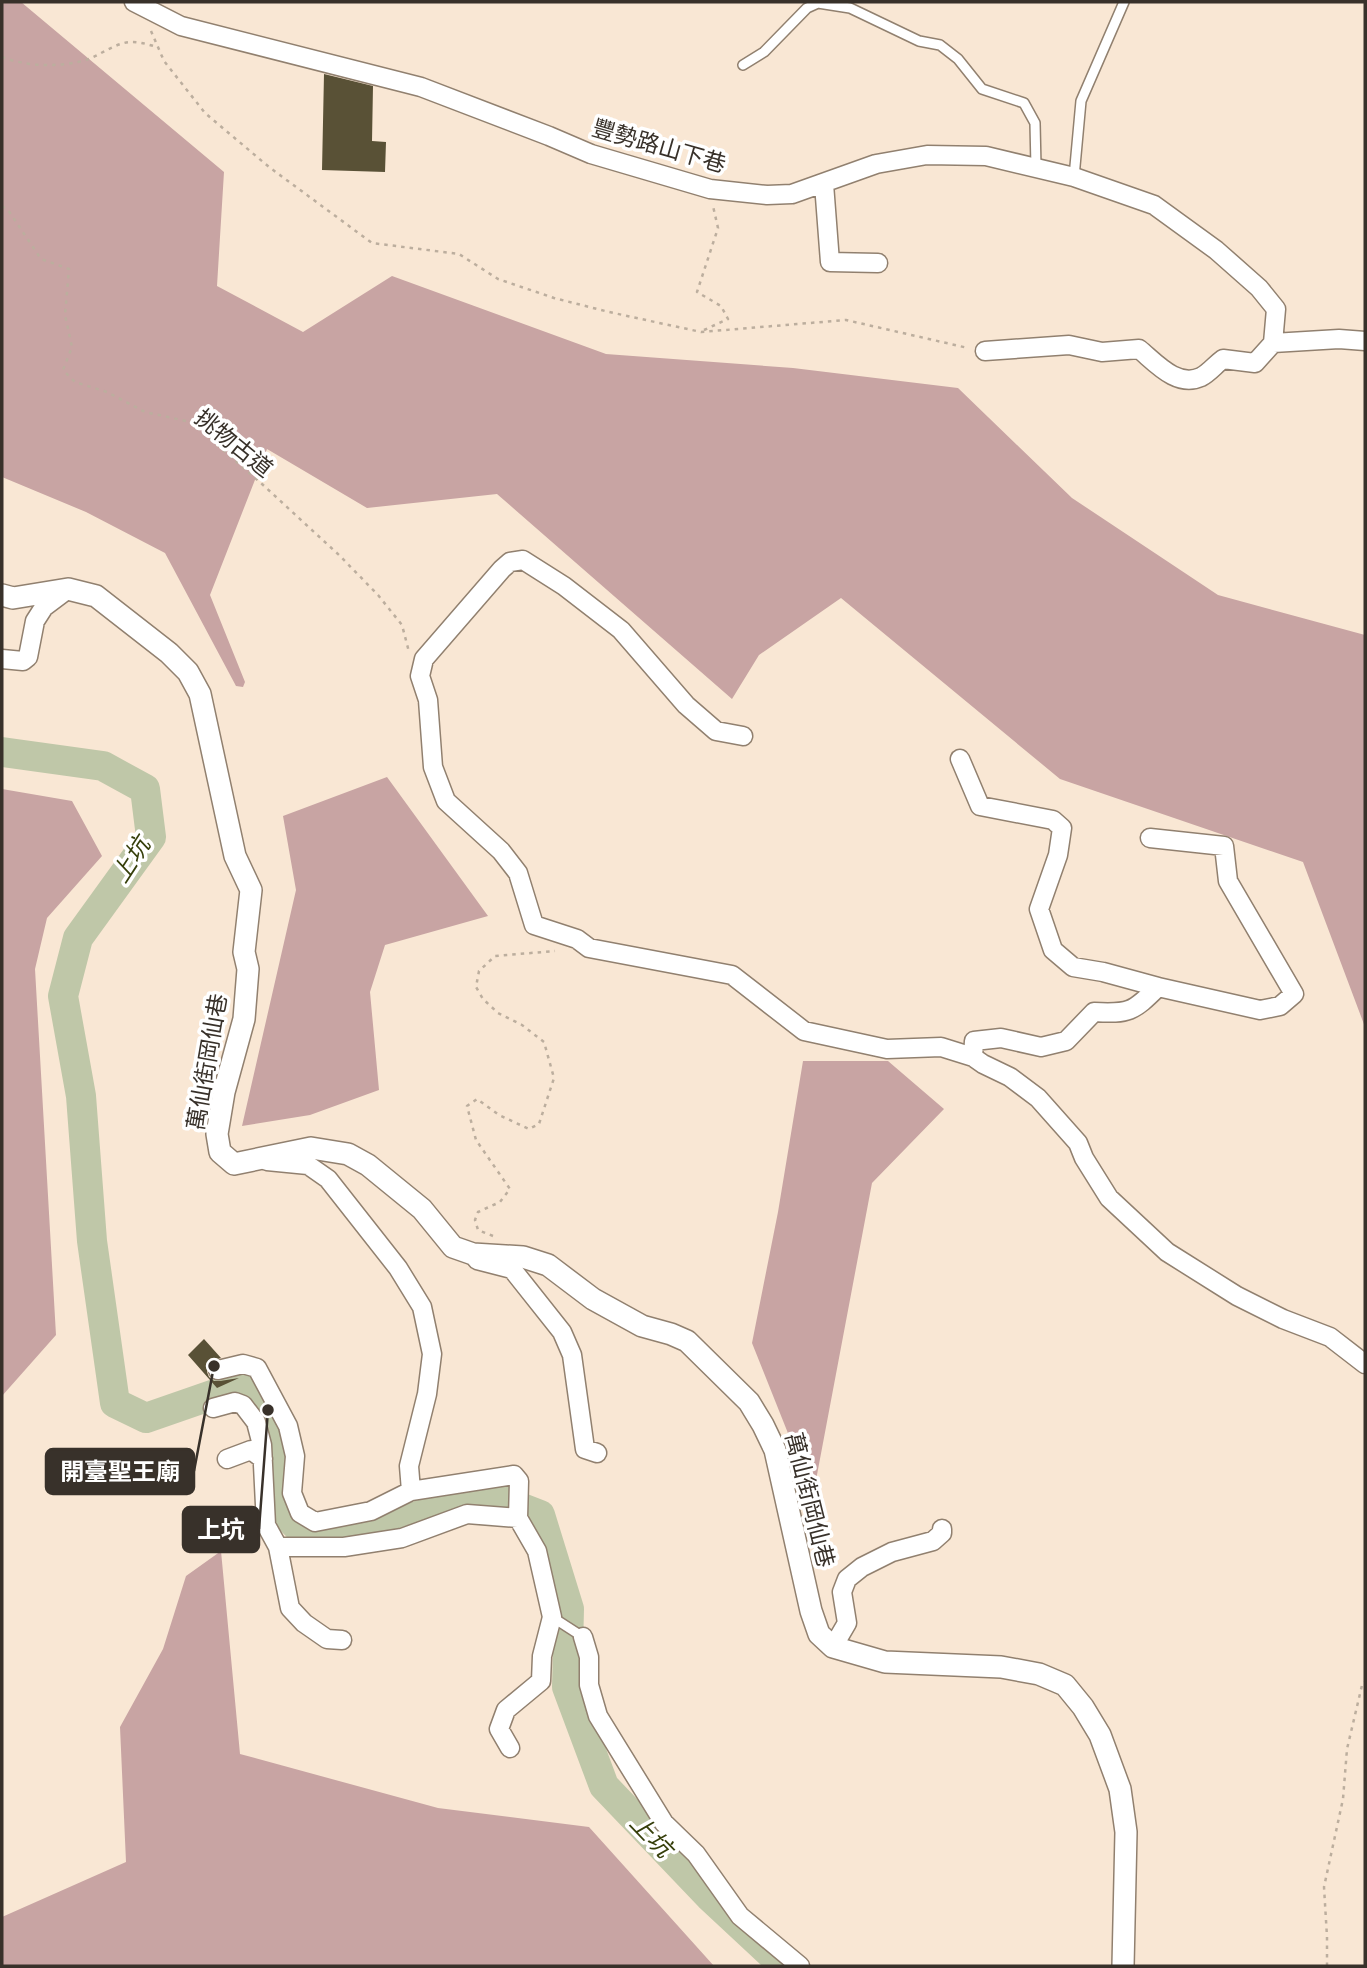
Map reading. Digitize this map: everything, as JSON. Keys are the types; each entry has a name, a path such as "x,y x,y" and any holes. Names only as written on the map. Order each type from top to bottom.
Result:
{"street":[{"name":"豐勢路山下巷","path":"138,5 181,26 421,87 591,154 710,189 766,195 792,194 876,164 927,155 986,156 1074,177 1154,205 1216,250 1259,288 1276,309 1273,343"},
{"path":"824,184 830,262 878,263"},
{"path":"985,351 1069,345 1102,352 1139,349 1176,378 1188,380 1202,377 1223,359 1255,363 1273,343 1339,339 1365,341"},
{"path":"743,736 716,731 686,705 621,631 564,586 523,560 510,562 502,569 424,659 420,676 428,700 433,767 446,801 501,851 518,873 534,925 577,939 589,948 732,975 804,1031 887,1049 941,1047 973,1056 1010,1077 1038,1098 1079,1143 1084,1158 1109,1198 1167,1252 1237,1296 1283,1320 1330,1337 1365,1364"},
{"path":"2,659 23,661 28,657 35,621 44,607 68,589"},
{"name":"萬仙街岡仙巷","path":"2,595 13,598 68,589 96,596 169,653 188,672 200,694 235,856 251,890 244,952 247,969 244,1019 224,1092 218,1135 220,1152 234,1164 311,1147 348,1154 368,1165 422,1209 453,1247 472,1254 523,1257 548,1265 593,1299 642,1326 687,1341 749,1402 775,1450 811,1611 819,1634 833,1647"},
{"path":"960,759 980,806 1053,820 1062,828 1058,855 1039,909 1053,950 1073,967 1260,1010 1280,1006 1294,994 1227,881 1224,846 1150,838"},
{"path":"973,1056 974,1041 1002,1038 1041,1046 1066,1041 1094,1012 1123,1014 1143,1002 1158,986"},
{"path":"256,1160 308,1164 328,1179 398,1268 422,1307 432,1354 427,1394 409,1466 411,1491"},
{"path":"472,1254 479,1261 512,1269 562,1332 572,1355 585,1449 597,1453"},
{"path":"218,1370 243,1364 257,1368 288,1426 295,1456 292,1493 300,1513 316,1522 370,1511 411,1491 514,1475 519,1481 518,1518 537,1551 552,1617 542,1656 541,1681 506,1710 499,1729 509,1748"},
{"path":"213,1408 235,1402 243,1405 256,1422 262,1446 266,1525 278,1547 290,1608 304,1623 327,1639 342,1640"},
{"path":"227,1459 251,1450 263,1459"},
{"path":"278,1547 344,1548 402,1538 467,1514 518,1518"},
{"path":"942,1529 942,1533 933,1541 891,1552 862,1567 847,1579 842,1592 847,1623 833,1647 885,1662 1001,1667 1039,1674 1065,1685 1083,1707 1100,1735 1120,1789 1126,1832 1123,1966"},
{"path":"583,1637 589,1657 589,1685 598,1716 664,1823 695,1854 740,1916 800,1966"}],"lane":[{"path":"1074,177 1081,102 1124,2"},
{"path":"743,65 764,52 807,8 818,3 850,8 919,41 940,45 958,59 982,89 1024,103 1035,123 1036,167"},
{"path":"552,1617 583,1637"}],"path":[{"path":"138,5 164,61 205,113 269,167 372,243 459,254 498,279 554,298 701,332 846,320 985,351"},
{"path":"2,57 34,65 79,62 124,43 139,42 157,47"},
{"path":"701,332 728,318 721,306 697,292 718,228 710,189"},
{"name":"挑物古道","path":"2,206 8,210 41,259 69,269 65,315 72,346 63,370 75,382 107,392 145,412 191,422 339,555 378,595 402,625 411,662 420,676"},
{"path":"500,1238 478,1230 474,1220 478,1212 500,1202 509,1189 476,1140 467,1106 477,1100 499,1115 528,1129 539,1124 554,1078 544,1042 522,1025 498,1013 483,999 476,987 479,971 495,956 589,948"},
{"path":"1327,1966 1324,1887 1343,1799 1347,1749 1363,1681"}],"shaded area":[{"path":"2,2 21,2 224,172 217,286 303,332 392,276 606,354 793,368 958,388 1072,498 1218,595 1365,635 1365,1027 1303,862 1060,779 841,598 759,655 732,699 497,494 367,508 267,449 210,595 245,682 243,687 236,686 165,553 86,512 2,477"},
{"path":"387,777 488,916 385,945 370,992 379,1090 310,1115 242,1126 296,890 283,816"},
{"path":"2,789 72,801 102,856 47,918 35,969 56,1335 2,1396"},
{"path":"803,1061 888,1061 944,1109 872,1183 813,1496 752,1343 778,1212"},
{"path":"221,1551 240,1754 438,1808 589,1827 714,1966 2,1966 2,1917 126,1862 120,1727 163,1649 186,1576"}],"building":[{"path":"324,74 373,86 372,141 386,142 385,172 322,170"},
{"path":"204,1339 221,1358 211,1361 207,1366 209,1377 214,1381 239,1378 217,1388 188,1355"}],"waterway":[{"name":"上坑","path":"2,752 103,766 145,789 151,837 78,938 63,996 81,1096 92,1241 115,1403 146,1418 247,1386 268,1410 280,1446 282,1511 309,1538 411,1518 486,1494 540,1515 569,1609 567,1687 604,1786 709,1896 784,1966"}],"place":[{"name":"開臺聖王廟","path":"214,1366"},
{"name":"上坑","path":"268,1410"}]}
